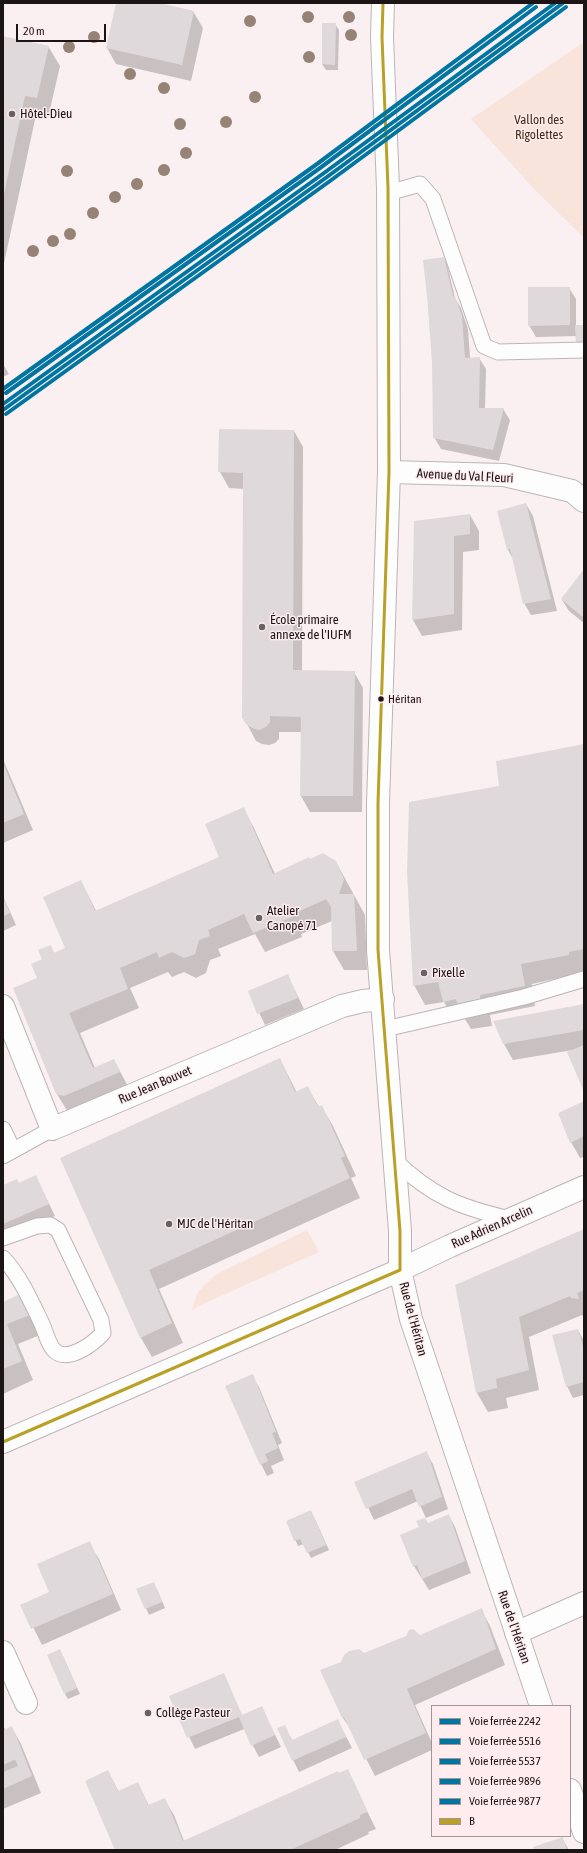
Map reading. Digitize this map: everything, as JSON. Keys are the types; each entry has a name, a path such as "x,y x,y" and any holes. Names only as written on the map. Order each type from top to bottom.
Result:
{"street":[{"name":"Rue de l'Héritan","path":"383,3 382,37 388,191 389,472 378,803 378,950 400,1230 400,1270 411,1319 541,1705"},
{"name":"Avenue du Val Fleuri","path":"389,472 504,475 580,493"},
{"name":"Rue Jean Bouvet","path":"52,1129 342,1006 364,1001 383,999"},
{"path":"3,1006 52,1129"},
{"name":"Rue Adrien Arcelin","path":"3,1442 400,1270 510,1219 584,1187"},
{"path":"516,1633 584,1603"},
{"path":"3,1652 26,1703"},
{"path":"571,1793 584,1832"}],"lane":[{"path":"388,191 420,184 433,199 484,346 498,352 584,350"},
{"path":"385,1029 524,997 584,979"},
{"path":"3,1129 8,1153 52,1129"},
{"path":"394,1160 414,1179 444,1199 476,1211 510,1219"},
{"path":"3,1238 37,1226 50,1225 58,1230 101,1320 103,1333 94,1343 78,1352 63,1355 53,1350 32,1302 12,1267 3,1258"}],"green space":[{"name":"Vallon des Rigolettes","path":"584,42 584,238 533,188 471,119"},
{"path":"307,1230 319,1252 192,1309 198,1292 215,1275"}],"building":[{"path":"116,3 160,3 194,11 182,65 106,48"},
{"path":"322,23 336,23 335,65 322,64"},
{"name":"Hôtel-Dieu","path":"3,36 49,46 37,98 25,96 4,194"},
{"path":"444,257 453,296 455,296 462,316 465,358 480,357 479,408 504,408 493,450 433,438 432,362 423,260"},
{"path":"528,287 570,287 570,325 528,326"},
{"path":"575,325 584,325 584,345 576,345"},
{"path":"219,429 294,430 293,670 355,671 353,796 300,796 301,717 270,716 270,722 266,727 259,730 246,724 242,718 243,473 218,472"},
{"path":"526,503 551,599 523,604 510,549 507,550 497,511"},
{"path":"470,514 470,534 454,536 454,614 412,620 414,521"},
{"path":"584,569 584,618 561,599"},
{"path":"584,744 584,949 569,952 569,955 521,964 525,986 480,995 481,1006 459,1010 456,999 443,1002 438,982 413,986 407,872 409,802 499,786 496,761"},
{"path":"3,763 24,814 3,823"},
{"path":"244,807 273,874 309,857 310,859 323,853 336,861 344,879 339,894 354,894 357,951 332,951 331,907 326,899 291,915 292,917 253,933 244,914 208,930 210,936 199,940 195,954 184,958 172,952 159,958 157,952 120,968 128,989 69,1013 93,1068 114,1059 120,1072 64,1096 56,1094 13,988 37,978 31,964 42,959 38,950 51,945 54,953 65,948 43,897 81,880 95,911 219,857 205,824"},
{"path":"3,897 10,913 3,916"},
{"path":"288,974 298,998 257,1014 248,991"},
{"path":"584,1004 584,1030 503,1044 493,1021"},
{"path":"584,1045 584,1092 567,1052"},
{"name":"MJC de l'Héritan","path":"280,1058 295,1092 308,1086 318,1107 322,1105 345,1156 341,1158 350,1178 149,1270 172,1323 140,1338 60,1158"},
{"path":"584,1101 584,1136 570,1143 558,1113"},
{"path":"36,1175 49,1204 3,1224 3,1185 17,1179 19,1183"},
{"path":"584,1229 584,1290 577,1293 579,1299 571,1298 570,1296 519,1317 529,1370 496,1379 497,1388 476,1393 455,1285"},
{"path":"20,1294 30,1315 7,1324 22,1361 3,1369 3,1302"},
{"path":"578,1329 584,1350 584,1382 566,1387 552,1335"},
{"path":"253,1374 276,1432 272,1433 278,1448 265,1454 268,1461 260,1465 225,1386"},
{"path":"427,1451 442,1497 419,1507 412,1489 366,1509 354,1482"},
{"path":"311,1510 326,1545 307,1553 300,1539 294,1541 286,1521"},
{"path":"449,1514 465,1561 422,1579 417,1565 413,1567 400,1535 419,1527 416,1521 425,1518 428,1523"},
{"path":"90,1541 113,1594 31,1629 20,1605 49,1592 37,1564"},
{"path":"154,1582 162,1602 145,1609 136,1589"},
{"path":"482,1608 496,1649 407,1689 426,1733 364,1760 344,1717 342,1718 320,1670 341,1662 344,1655 349,1651 359,1649 364,1653 406,1636 409,1630 413,1629 420,1635"},
{"path":"60,1649 77,1688 64,1694 47,1655"},
{"path":"224,1673 242,1715 262,1706 275,1735 251,1746 239,1717 187,1738 169,1696"},
{"path":"338,1719 346,1737 292,1761 277,1728 285,1725 292,1740"},
{"path":"12,1726 32,1776 3,1789 3,1772 18,1766 14,1760 3,1765 3,1730"},
{"path":"348,1769 368,1812 360,1815 360,1818 290,1850 115,1850 85,1781 108,1770 118,1791 138,1782 148,1805 165,1798 183,1841 338,1771 339,1773"},
{"path":"563,1837 567,1850 534,1850 533,1847"}],"rail line":[{"name":"5537","path":"3,389 317,164 533,3"},
{"name":"9896","path":"3,404 324,173 555,3"},
{"name":"2242","path":"3,410 327,177 563,3"},
{"name":"9877","path":"6,393 320,168 536,7"},
{"name":"5516","path":"6,414 330,181 566,7"}],"transit line":[{"name":"B","path":"383,3 382,37 388,188 389,472 378,803 378,950 400,1231 400,1270"},
{"name":"B","path":"3,1442 400,1270"}],"place":[{"name":"Hôtel-Dieu","path":"12,114"},
{"name":"École primaire annexe de l'IUFM","path":"262,627"},
{"name":"Héritan","path":"381,699"},
{"name":"Atelier Canopé 71","path":"259,918"},
{"name":"Pixelle","path":"424,973"},
{"name":"MJC de l'Héritan","path":"169,1224"},
{"name":"Collège Pasteur","path":"148,1713"}]}
